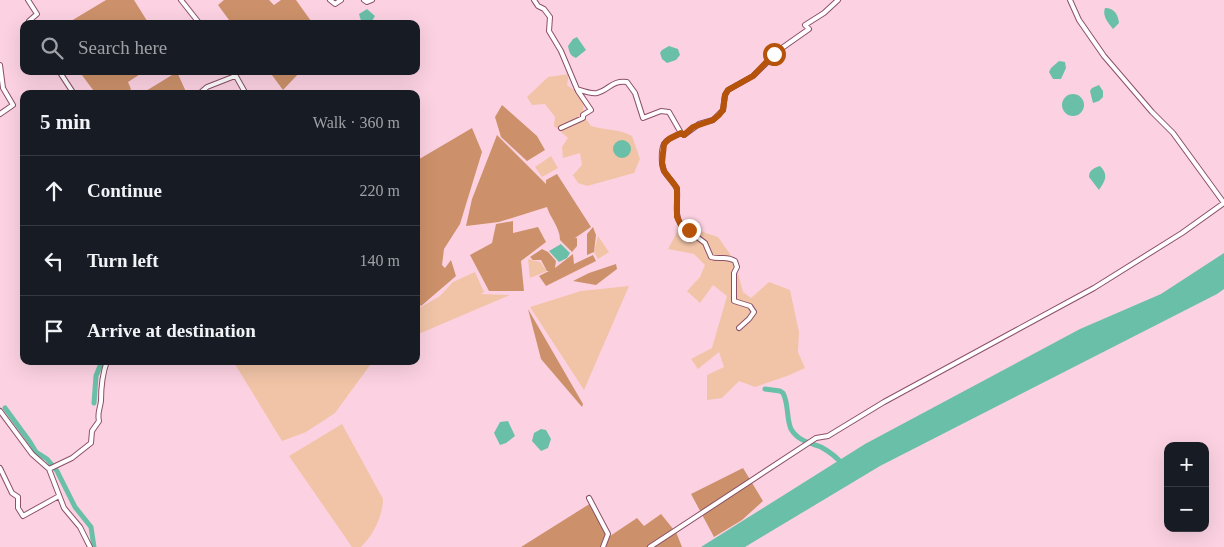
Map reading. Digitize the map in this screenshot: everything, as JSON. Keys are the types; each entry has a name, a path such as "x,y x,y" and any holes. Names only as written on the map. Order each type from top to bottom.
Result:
{"street":[{"path":"28,0 37,14 30,20"},
{"path":"181,0 197,20"},
{"path":"330,0 335,4 341,0"},
{"path":"364,0 367,2 372,0"},
{"path":"534,0 550,17 549,31 561,51 577,89 591,110 583,114 583,118 561,128"},
{"path":"739,328 754,312 750,306 734,301 734,273 737,267 735,261 725,256 711,257 705,243 681,225 677,217 677,188 664,171 662,153 664,144 681,133 684,135 698,124 713,120 723,110 725,95 728,90 753,76 782,48 803,35 809,29 805,25 824,13 838,0"},
{"path":"650,547 816,438 828,436 884,402 1094,288 1182,233 1224,203 1173,133 1152,112 1104,56 1079,20 1070,0"},
{"path":"0,65 3,88 13,105 0,114"},
{"path":"61,75 71,90"},
{"path":"204,90 235,76 244,90"},
{"path":"577,89 596,93 620,81 628,82 635,93 643,118 661,111 669,112 681,133"},
{"path":"49,469 72,458 91,443 92,431 99,421 97,414 101,404 103,369 105,365"},
{"path":"0,411 32,454 49,469 64,508 80,527 90,547"},
{"path":"0,468 12,493 18,497 18,508 23,516 59,496"},
{"path":"589,498 608,534 603,547"}],"shaded area":[{"path":"106,0 134,0 146,20 73,20"},
{"path":"224,0 269,0 274,5 281,0 296,0 310,20 229,20 218,5"},
{"path":"1105,8 1114,11 1118,17 1119,23 1113,29 1105,17"},
{"path":"367,9 375,16 372,20 361,20 359,14"},
{"path":"577,37 586,50 576,58 571,55 568,46"},
{"path":"669,46 678,49 680,55 676,60 667,63 662,59 660,53"},
{"path":"1059,61 1065,62 1066,68 1061,79 1053,79 1049,72"},
{"path":"569,74 567,85 584,97 583,115 591,126 622,132 632,136 640,159 634,173 587,186 578,183 573,175 582,165 580,153 563,158 562,147 568,138 554,126 555,117 545,104 532,105 527,97 548,77"},
{"path":"82,75 139,75 128,82 130,90 93,90"},
{"path":"172,75 178,75 185,90 148,90"},
{"path":"272,75 297,75 283,90"},
{"path":"1099,85 1103,91 1103,97 1093,103 1090,91"},
{"path":"1073,94 1083,101 1084,105 1077,115 1073,116 1063,109 1062,105 1069,95"},
{"path":"502,105 537,136 545,150 527,161 501,137 495,117"},
{"path":"472,128 482,152 460,224 444,249 442,265 445,268 451,260 456,276 421,306 420,305 420,159"},
{"path":"497,135 546,184 546,180 557,174 591,227 575,238 577,238 577,246 572,252 560,240 560,235 547,207 499,222 466,226 472,199"},
{"path":"618,140 626,140 631,145 629,156 618,158 613,153 613,145"},
{"path":"551,156 558,168 542,177 535,167"},
{"path":"1100,166 1103,169 1105,178 1099,190 1089,175 1091,171"},
{"path":"513,221 513,233 538,227 546,242 521,261 524,291 489,291 470,255 492,243 496,224"},
{"path":"681,225 718,237 735,261 743,292 751,298 769,282 790,290 799,332 798,352 805,368 755,387 739,381 722,398 707,400 707,375 724,367 719,352 698,369 691,359 712,348 727,296 713,285 700,303 687,291 700,277 705,265 694,254 668,249"},
{"path":"593,227 596,235 594,252 587,255 587,234"},
{"path":"598,236 609,252 598,259 594,252"},
{"path":"561,244 570,253 567,258 559,262 549,251"},
{"path":"542,249 548,252 556,261 555,268 573,254 574,264 593,255 596,261 546,286 539,276 549,271 547,271 541,260 533,260 530,257"},
{"path":"1224,253 1224,289 1217,294 880,466 745,547 701,547 865,444 1080,329 1161,294"},
{"path":"528,259 540,262 547,271 530,278"},
{"path":"616,264 617,269 596,285 573,281 589,273"},
{"path":"475,272 484,292 481,294 510,295 420,333 420,308 440,296 453,282"},
{"path":"629,286 584,390 530,307 581,291"},
{"path":"528,309 583,404 582,407 541,359"},
{"path":"235,365 370,365 335,413 306,432 282,441"},
{"path":"508,421 515,436 500,445 494,433 500,422"},
{"path":"342,424 383,499 383,505 376,525 370,537 361,547 352,547 289,456"},
{"path":"541,429 546,430 551,439 548,448 541,451 532,441 534,433"},
{"path":"743,468 763,501 742,520 714,537 691,494"},
{"path":"591,503 607,534 602,547 521,547"},
{"path":"661,514 674,530 648,547 604,547 608,535 610,536 637,518 644,526"},
{"path":"676,532 682,547 651,547"}],"waterway":[{"path":"94,403 96,376 100,365"},
{"path":"765,389 783,393 789,425 797,436 804,441 821,447 836,457 843,465"},
{"path":"5,408 36,452 47,459 57,471 75,507 91,527 94,547"}],"route":[{"path":"689,230 681,225 677,217 677,188 664,171 662,163 664,144 681,133 684,135 698,124 713,120 723,110 725,95 728,90 753,76 774,54"}]}
